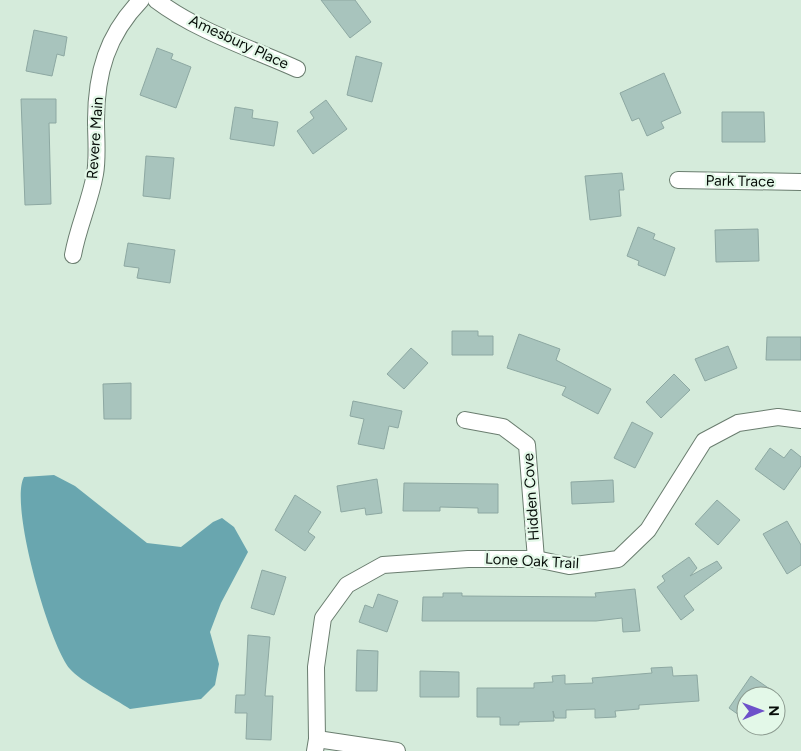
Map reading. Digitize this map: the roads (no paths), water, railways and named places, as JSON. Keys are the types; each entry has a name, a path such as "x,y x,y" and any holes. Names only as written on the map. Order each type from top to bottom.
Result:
{"street":[{"name":"Revere Main","path":"73,255 77,232 95,173 96,100 108,45 125,16 141,0"},
{"name":"Amesbury Place","path":"156,0 168,9 211,31 297,69"},
{"name":"Park Trace","path":"678,180 801,182"},
{"name":"Lone Oak Trail","path":"316,745 316,667 323,618 348,584 383,565 468,558 536,559 569,566 618,559 648,530 704,441 738,424 778,417 801,420"},
{"name":"Hidden Cove","path":"465,420 503,427 527,445 536,559"},
{"path":"316,745 397,751"}],"water":[{"path":"54,475 75,486 147,543 181,547 213,522 222,518 234,527 248,552 221,603 210,632 219,664 215,685 201,699 130,709 89,684 70,669 61,655 42,604 26,543 22,515 21,492 24,477"}]}
